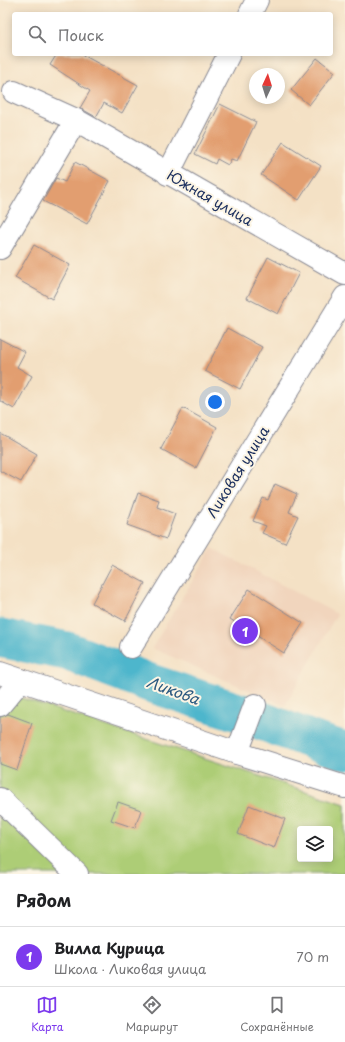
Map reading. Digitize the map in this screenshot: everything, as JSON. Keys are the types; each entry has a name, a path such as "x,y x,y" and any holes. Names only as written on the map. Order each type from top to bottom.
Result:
{"street":[{"path":"251,12 257,0"},
{"path":"168,174 228,56"},
{"name":"Южная улица","path":"14,92 76,120 345,274"},
{"path":"0,248 76,120"},
{"name":"Ликовая улица","path":"131,647 345,297"},
{"path":"0,673 240,744 345,787"},
{"path":"0,706 21,680"},
{"path":"240,744 255,705"},
{"path":"0,799 77,874"}],"shaded area":[{"path":"212,548 337,614 285,706 152,648"}],"green space":[{"path":"0,691 345,804 345,874 0,874"}],"building":[{"path":"56,56 85,56 138,85 122,113 104,103 96,117 80,108 90,91 50,65"},
{"path":"317,58 335,72 309,105 291,90"},
{"path":"220,104 256,122 237,161 231,159 228,165 217,159 215,164 195,154"},
{"path":"283,142 321,166 299,200 261,175"},
{"path":"75,162 110,181 87,224 43,201 56,178 65,182"},
{"path":"34,245 70,265 52,299 15,278"},
{"path":"268,257 299,273 278,314 247,298"},
{"path":"227,328 262,347 240,389 205,371"},
{"path":"0,339 25,352 17,367 32,376 14,409 0,401"},
{"path":"183,408 217,427 196,468 161,449"},
{"path":"0,433 37,454 21,482 0,471"},
{"path":"275,484 297,494 289,512 298,516 285,543 262,533 266,526 253,521 263,498 268,500"},
{"path":"138,493 159,500 157,507 175,514 166,539 127,525"},
{"path":"112,565 145,583 125,621 92,603"},
{"path":"249,589 303,623 284,653 230,619"},
{"path":"8,714 32,723 17,770 0,764 0,717"},
{"path":"118,802 141,810 135,828 111,820"},
{"path":"249,805 285,819 274,848 238,834"}],"waterway":[{"name":"Ликова","path":"0,638 67,651 150,683 241,713 345,751"}],"place":[{"name":"Вилла Курица","path":"245,631"}]}
